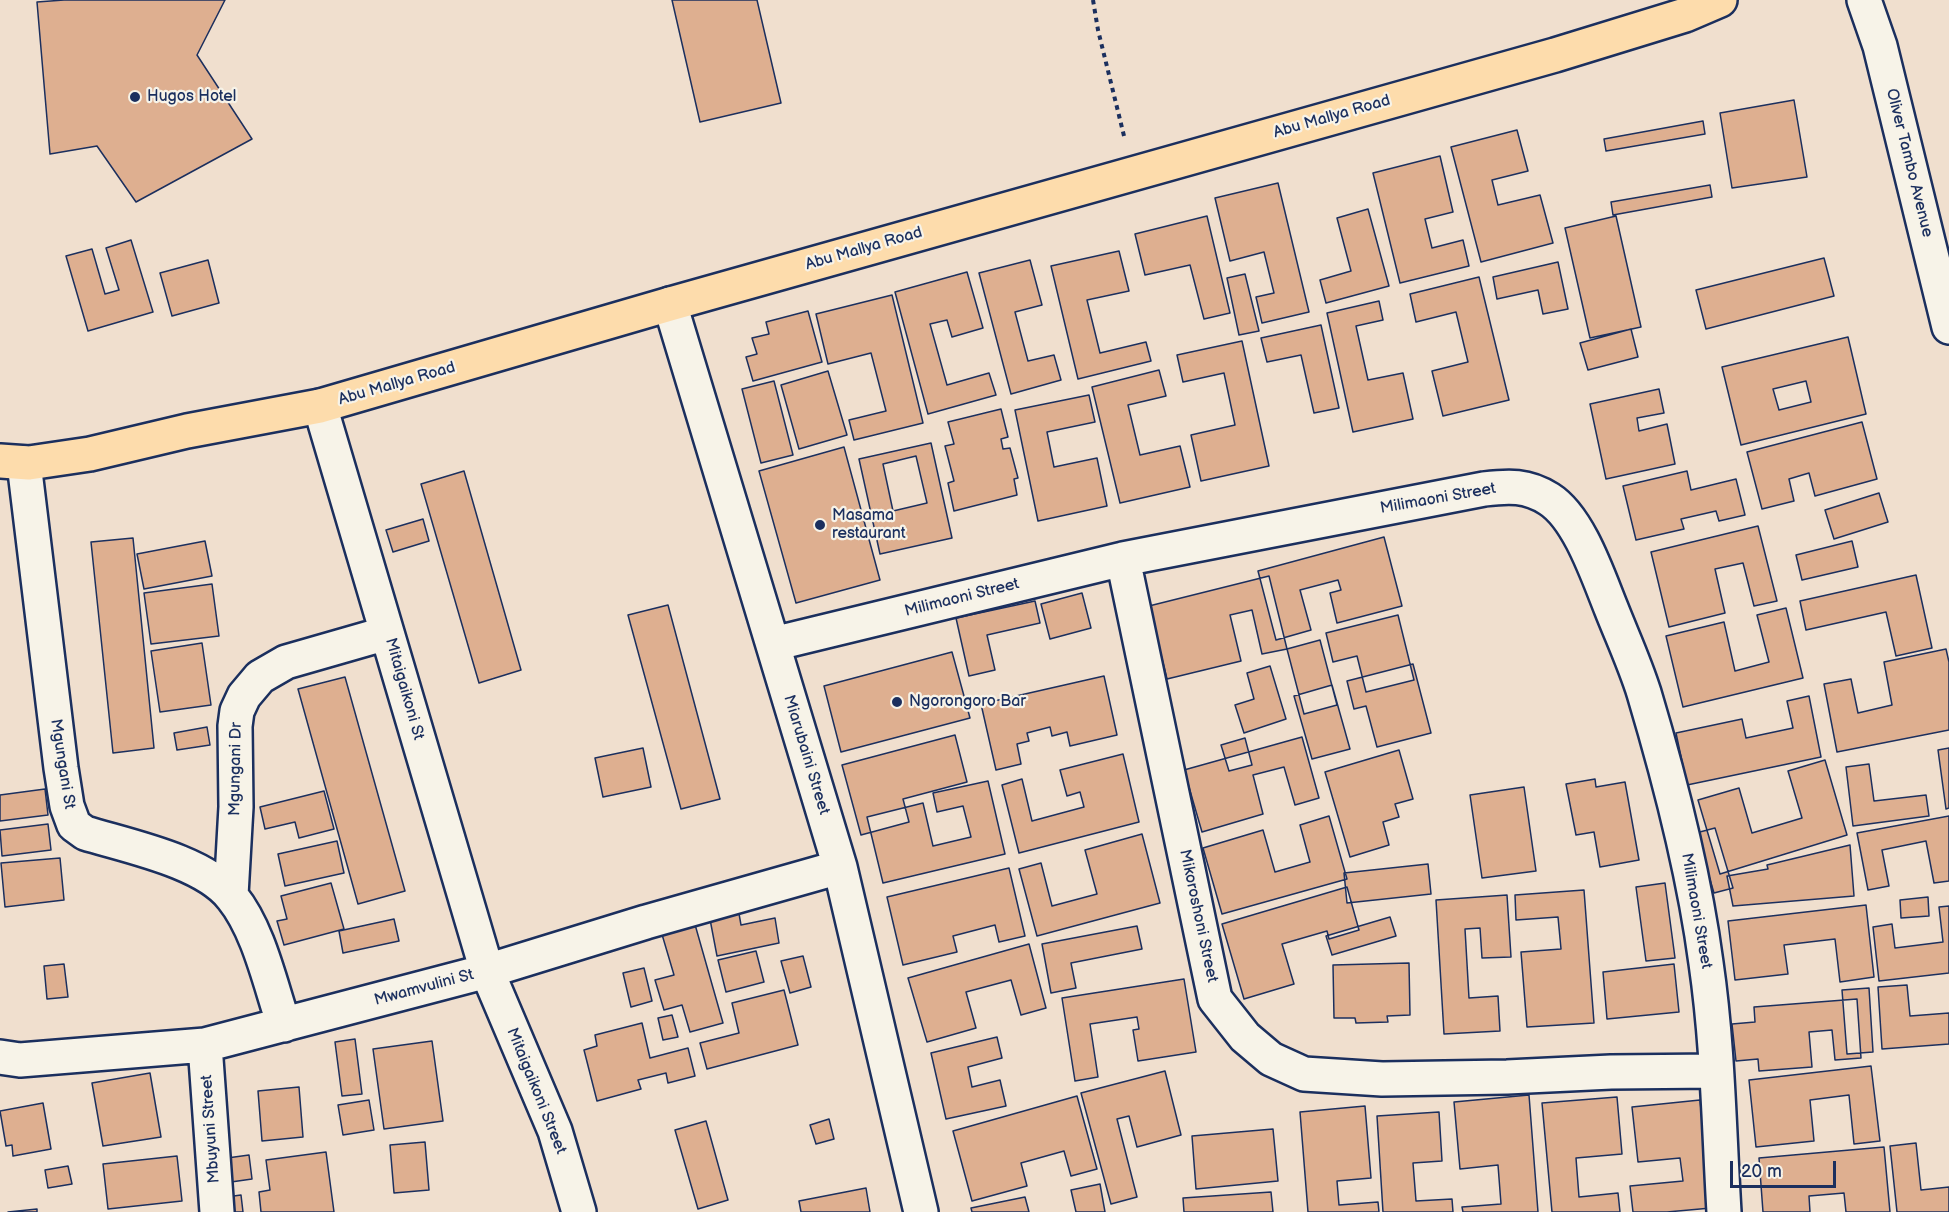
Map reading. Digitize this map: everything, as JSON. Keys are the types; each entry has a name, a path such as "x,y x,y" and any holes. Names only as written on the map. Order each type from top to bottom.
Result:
{"main road":[{"name":"Abu Mallya Road","path":"12,462 90,454 187,431 320,406 670,304 1555,55 1685,15 1720,0"}],"street":[{"name":"Oliver Tambo Avenue","path":"1864,0 1880,46 1949,327"},
{"name":"Miarubaini Street","path":"670,304 840,867 921,1212"},
{"name":"Mitaigaikoni St","path":"320,406 487,971"},
{"name":"Mgungani St","path":"12,462 60,768 67,806 74,825 85,833 170,859 194,869 231,895 243,914 258,948 284,1025"},
{"name":"Milimaoni Street","path":"773,644 1123,559 1484,489 1511,486 1533,490 1551,500 1568,517 1593,563 1643,691 1686,855 1706,963 1716,1071 1724,1212"},
{"name":"Mikoroshoni Street","path":"1123,559 1215,999 1245,1037 1271,1059 1304,1074 1382,1080 1507,1077 1611,1071 1716,1071"},
{"name":"Mgungani Dr","path":"231,895 236,807 235,726 237,711 244,696 260,677 286,662 387,633"},
{"name":"Mwamvulini St","path":"0,1057 20,1060 205,1045 487,971 646,922 840,867"},
{"name":"Mitaigaikoni Street","path":"487,971 555,1131 579,1212"},
{"name":"Mbuyuni Street","path":"205,1045 217,1212"}],"path":[{"path":"1093,0 1098,30 1133,173"}],"building":[{"name":"Hugos Hotel","path":"225,0 197,55 252,139 136,202 97,146 50,154 37,2"},
{"path":"672,0 757,0 781,103 700,122"},
{"path":"1794,100 1807,177 1732,188 1720,113"},
{"path":"1703,121 1705,134 1606,151 1604,139"},
{"path":"1517,130 1528,171 1492,180 1498,205 1540,195 1553,243 1481,262 1451,147"},
{"path":"1440,156 1453,212 1425,219 1432,248 1463,240 1469,266 1400,283 1373,173"},
{"path":"1278,183 1309,312 1262,323 1256,297 1274,293 1264,252 1230,261 1215,198"},
{"path":"1710,185 1712,197 1613,215 1611,202"},
{"path":"1368,209 1389,286 1326,303 1320,280 1351,271 1337,218"},
{"path":"1207,216 1230,313 1204,319 1190,265 1145,275 1135,234"},
{"path":"1616,216 1641,327 1590,338 1565,228"},
{"path":"131,240 153,312 88,331 66,256 92,249 105,294 119,290 106,248"},
{"path":"1119,251 1129,291 1087,300 1100,353 1146,342 1151,361 1078,379 1051,266"},
{"path":"1824,258 1834,296 1706,329 1696,290"},
{"path":"208,260 219,303 172,316 160,273"},
{"path":"1030,260 1042,305 1015,312 1028,361 1054,355 1061,380 1011,394 979,273"},
{"path":"1558,262 1568,309 1543,314 1538,290 1497,299 1493,277"},
{"path":"967,272 983,328 952,337 947,320 930,324 947,385 989,373 996,395 928,414 895,292"},
{"path":"1245,274 1259,331 1239,335 1227,278"},
{"path":"1479,277 1509,400 1443,416 1432,371 1468,362 1456,312 1416,322 1410,294"},
{"path":"892,295 923,423 854,440 849,420 886,411 871,353 828,364 816,314"},
{"path":"1379,301 1383,320 1356,326 1368,380 1403,373 1413,419 1353,432 1327,313"},
{"path":"808,311 822,362 753,381 746,357 757,354 752,338 769,334 766,322"},
{"path":"1321,325 1339,408 1314,413 1301,355 1267,362 1261,338"},
{"path":"1631,329 1638,357 1588,370 1580,343"},
{"path":"1848,337 1866,414 1741,445 1722,367","holes":["1806,381 1811,402 1779,410 1773,389"]},
{"path":"1242,341 1269,466 1201,481 1191,435 1235,425 1224,373 1183,382 1177,355"},
{"path":"1159,370 1166,396 1128,405 1140,455 1180,446 1190,487 1120,503 1092,387"},
{"path":"828,371 847,435 799,449 781,385"},
{"path":"774,381 793,455 761,463 742,389"},
{"path":"1659,389 1664,413 1637,418 1639,431 1667,424 1675,464 1606,479 1590,404"},
{"path":"1089,395 1095,422 1047,432 1054,467 1097,458 1107,506 1038,521 1015,410"},
{"path":"1001,409 1008,437 1001,439 1003,449 1010,448 1018,478 1014,479 1017,495 954,511 948,483 954,481 945,446 954,444 948,422"},
{"path":"1862,422 1877,479 1815,496 1809,473 1789,479 1794,501 1762,509 1747,452"},
{"path":"931,443 952,538 880,554 859,459","holes":["916,456 927,503 893,511 883,464"]},
{"name":"Masama restaurant","path":"844,447 880,580 796,603 759,471"},
{"path":"464,471 521,670 479,683 421,484"},
{"path":"1687,471 1691,490 1736,479 1745,515 1719,521 1716,511 1681,519 1684,529 1636,540 1623,486"},
{"path":"1879,493 1888,522 1834,539 1825,510"},
{"path":"423,519 429,541 393,552 386,530"},
{"path":"1758,526 1777,601 1754,606 1743,563 1715,569 1725,613 1669,627 1651,552"},
{"path":"1384,537 1402,606 1337,623 1330,593 1341,590 1338,580 1300,590 1311,630 1276,640 1258,571"},
{"path":"133,538 154,748 113,753 91,542"},
{"path":"205,541 212,576 144,589 137,554"},
{"path":"1852,541 1858,567 1802,580 1796,555"},
{"path":"1916,575 1932,648 1896,656 1886,612 1806,630 1800,601"},
{"path":"1269,576 1287,649 1262,654 1252,610 1230,615 1241,661 1167,679 1149,606"},
{"path":"212,584 219,636 151,644 144,593"},
{"path":"1082,593 1091,628 1050,639 1041,604"},
{"path":"1035,601 1040,623 987,635 995,670 969,676 956,618"},
{"path":"668,605 720,799 681,809 628,615"},
{"path":"1786,608 1803,678 1683,707 1666,636 1724,622 1735,671 1769,662 1757,615"},
{"path":"1398,615 1414,680 1366,692 1357,656 1333,662 1326,633"},
{"path":"1320,640 1337,705 1304,714 1287,649"},
{"path":"202,643 211,705 160,712 151,651"},
{"path":"1946,649 1949,662 1949,730 1837,752 1824,684 1851,679 1858,713 1892,705 1884,662"},
{"name":"Ngorongoro Bar","path":"952,652 970,718 841,752 824,686"},
{"path":"1413,664 1431,733 1377,747 1366,706 1354,709 1347,681"},
{"path":"1270,666 1286,719 1244,733 1235,705 1254,699 1247,673"},
{"path":"1104,676 1117,735 1070,746 1067,732 1052,736 1050,727 1027,733 1029,741 1017,744 1021,764 996,770 981,704"},
{"path":"345,677 405,891 358,904 298,689"},
{"path":"1332,685 1350,749 1312,759 1294,696"},
{"path":"1809,696 1821,757 1687,785 1676,733 1742,719 1746,738 1793,728 1787,701"},
{"path":"207,727 210,745 177,750 174,733"},
{"path":"955,735 967,782 903,799 909,822 861,835 842,765"},
{"path":"1302,737 1319,798 1295,805 1284,767 1253,775 1263,814 1202,832 1184,770"},
{"path":"1245,738 1252,765 1229,771 1221,745"},
{"path":"643,748 651,787 603,797 595,758"},
{"path":"1949,748 1949,808 1946,809 1938,750"},
{"path":"1399,750 1413,799 1395,804 1399,817 1383,822 1389,845 1350,857 1325,772"},
{"path":"1123,754 1139,822 1019,853 1002,785 1022,779 1032,821 1084,807 1080,792 1067,796 1060,770"},
{"path":"1825,760 1847,835 1720,874 1698,800 1739,788 1752,833 1802,818 1788,771"},
{"path":"1869,764 1874,801 1926,795 1929,816 1853,826 1846,767"},
{"path":"1595,779 1596,787 1625,782 1639,860 1600,867 1594,832 1576,835 1566,784"},
{"path":"988,781 1005,854 883,883 867,817 923,803 933,846 971,837 963,806 937,812 933,793"},
{"path":"1524,787 1536,871 1482,878 1470,795"},
{"path":"45,789 48,815 0,821 0,795"},
{"path":"324,791 334,829 299,838 295,822 265,829 260,807"},
{"path":"1329,816 1347,879 1222,914 1203,848 1263,830 1275,872 1310,862 1300,825"},
{"path":"1949,816 1949,881 1934,883 1926,841 1882,850 1889,886 1868,890 1857,833"},
{"path":"48,824 51,850 2,856 0,830"},
{"path":"1715,828 1733,888 1714,893 1696,833"},
{"path":"1142,834 1160,903 1037,936 1019,869 1041,863 1052,906 1097,894 1085,850"},
{"path":"337,841 344,873 285,886 278,854"},
{"path":"1850,845 1854,896 1733,906 1727,876 1768,869 1767,865"},
{"path":"60,858 64,900 5,907 1,863"},
{"path":"1428,864 1431,894 1347,903 1344,873"},
{"path":"1009,868 1025,936 999,942 995,925 953,936 957,952 903,965 887,897"},
{"path":"331,883 344,929 284,945 277,921 287,919 281,896"},
{"path":"1665,883 1675,958 1646,961 1636,887"},
{"path":"1347,887 1359,930 1329,939 1327,931 1282,944 1294,984 1244,999 1222,924"},
{"path":"1584,890 1594,1023 1527,1027 1521,952 1561,949 1558,917 1516,920 1515,895"},
{"path":"1507,895 1511,957 1482,958 1480,928 1465,929 1469,998 1498,996 1500,1031 1444,1034 1436,900"},
{"path":"1928,897 1929,916 1901,918 1900,900"},
{"path":"1866,905 1874,977 1840,982 1835,939 1784,945 1788,974 1735,980 1728,921"},
{"path":"1949,906 1949,973 1879,981 1873,927 1892,924 1895,948 1943,942 1939,907"},
{"path":"738,908 741,925 775,918 779,943 717,956 709,914"},
{"path":"1390,917 1396,936 1332,955 1326,936"},
{"path":"394,919 399,941 343,953 339,931"},
{"path":"694,921 723,1023 690,1032 682,1005 664,1010 655,980 674,975 661,931"},
{"path":"1137,926 1142,949 1071,963 1076,988 1051,993 1042,944"},
{"path":"1029,944 1046,1008 1021,1015 1011,980 966,992 976,1028 927,1042 908,978"},
{"path":"756,951 764,982 726,992 718,960"},
{"path":"803,956 811,987 790,993 781,961"},
{"path":"1409,963 1410,1015 1387,1016 1388,1022 1356,1023 1355,1018 1334,1018 1333,965"},
{"path":"64,964 68,997 47,999 44,966"},
{"path":"1674,964 1679,1012 1607,1019 1603,972"},
{"path":"644,968 652,1001 631,1007 623,973"},
{"path":"1184,979 1196,1052 1138,1061 1133,1030 1139,1029 1137,1017 1090,1024 1098,1077 1075,1081 1062,998"},
{"path":"1907,985 1910,1016 1949,1013 1949,1044 1882,1049 1878,987"},
{"path":"1869,988 1873,1052 1847,1054 1842,990"},
{"path":"784,990 798,1045 707,1069 700,1043 739,1033 732,1003"},
{"path":"1857,999 1861,1058 1835,1060 1832,1030 1809,1032 1812,1067 1759,1071 1758,1059 1736,1061 1732,1024 1755,1022 1754,1007"},
{"path":"672,1015 678,1037 663,1040 658,1018"},
{"path":"642,1023 650,1058 688,1048 695,1076 668,1083 666,1073 638,1080 641,1089 597,1101 584,1050 597,1046 595,1035"},
{"path":"997,1037 1002,1058 968,1067 972,1087 1000,1080 1006,1106 946,1119 931,1053"},
{"path":"355,1039 362,1094 342,1096 335,1042"},
{"path":"432,1041 443,1121 384,1129 373,1049"},
{"path":"1871,1066 1880,1141 1854,1144 1849,1095 1810,1100 1814,1141 1756,1147 1749,1080"},
{"path":"1165,1071 1181,1135 1137,1147 1129,1116 1117,1119 1137,1197 1111,1204 1081,1093"},
{"path":"150,1073 161,1137 103,1146 92,1083"},
{"path":"299,1087 303,1137 262,1141 258,1091"},
{"path":"1529,1095 1538,1212 1463,1212 1462,1207 1501,1204 1498,1165 1460,1169 1454,1102"},
{"path":"1077,1096 1097,1169 1071,1176 1064,1151 1021,1163 1027,1186 972,1201 953,1131"},
{"path":"1617,1097 1622,1154 1576,1158 1579,1197 1618,1193 1620,1212 1552,1212 1542,1103"},
{"path":"369,1100 374,1130 343,1135 338,1105"},
{"path":"1700,1100 1711,1208 1633,1212 1630,1186 1683,1181 1680,1158 1638,1162 1632,1107"},
{"path":"43,1103 51,1149 13,1156 12,1145 6,1146 0,1111"},
{"path":"1365,1106 1371,1178 1337,1181 1339,1205 1378,1202 1379,1212 1308,1212 1300,1112"},
{"path":"1439,1112 1442,1161 1413,1163 1416,1201 1452,1199 1453,1212 1383,1212 1377,1116"},
{"path":"829,1119 834,1139 816,1144 810,1125"},
{"path":"706,1121 728,1200 698,1209 675,1130"},
{"path":"1273,1129 1278,1181 1196,1189 1192,1136"},
{"path":"425,1142 429,1190 394,1193 390,1145"},
{"path":"1916,1143 1921,1190 1949,1187 1949,1212 1897,1212 1890,1146"},
{"path":"1884,1147 1890,1212 1846,1212 1844,1193 1809,1196 1810,1212 1763,1212 1759,1158"},
{"path":"326,1152 334,1212 261,1212 259,1192 270,1190 266,1160"},
{"path":"249,1155 252,1179 224,1183 220,1159"},
{"path":"177,1156 182,1201 108,1209 103,1164"},
{"path":"68,1166 72,1184 48,1188 45,1170"},
{"path":"1100,1184 1105,1212 1076,1212 1071,1190"},
{"path":"866,1188 870,1212 801,1212 799,1201"},
{"path":"1271,1192 1273,1212 1184,1212 1183,1198"},
{"path":"241,1195 243,1212 221,1212 219,1198"},
{"path":"1025,1197 1029,1212 972,1212 971,1208"},
{"path":"37,1209 37,1212 8,1212"}],"place":[{"name":"Hugos Hotel","path":"135,97"},
{"name":"Masama restaurant","path":"820,525"},
{"name":"Ngorongoro Bar","path":"897,702"}]}
